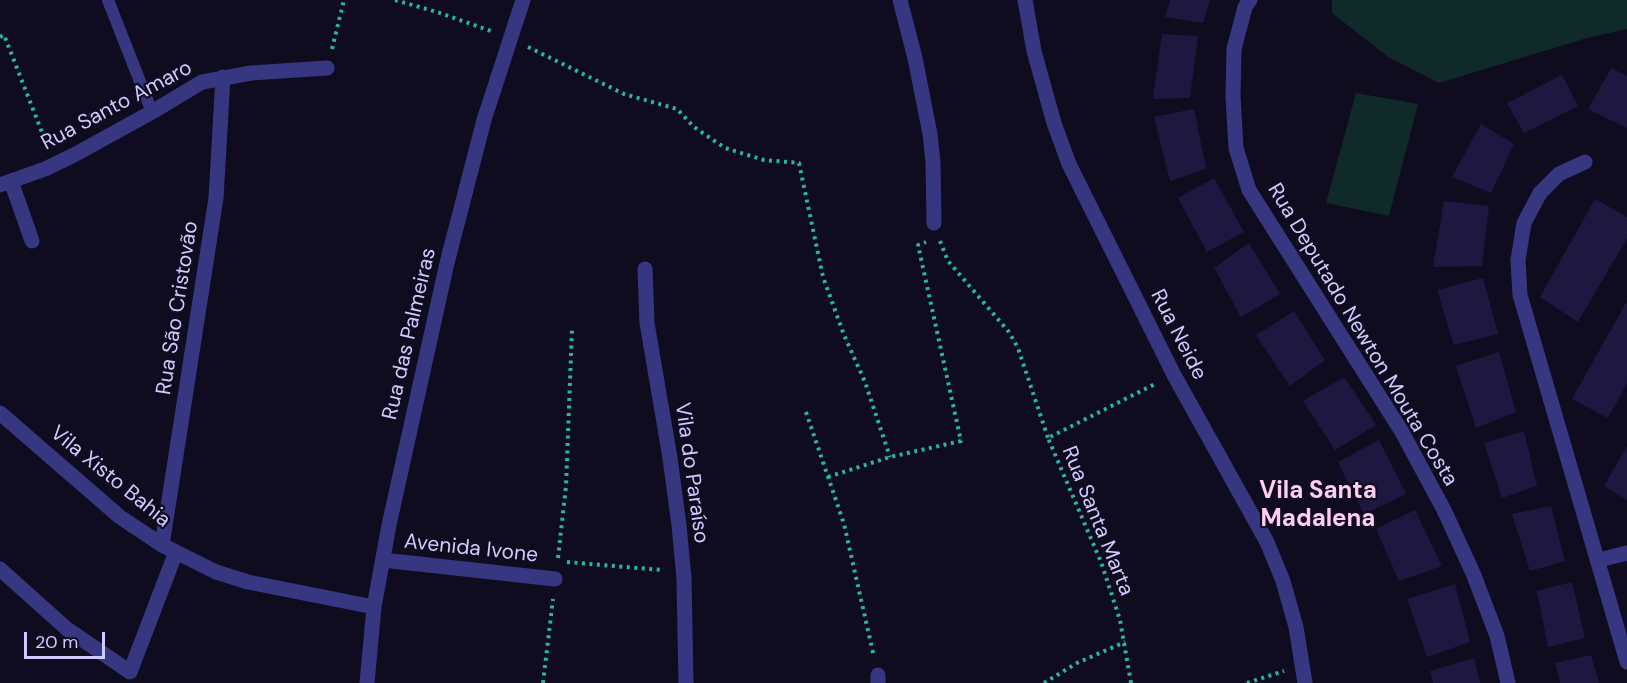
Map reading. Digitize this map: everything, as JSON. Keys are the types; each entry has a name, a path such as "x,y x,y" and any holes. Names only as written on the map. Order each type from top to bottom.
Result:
{"street":[{"name":"Rua das Palmeiras","path":"367,683 374,607 389,525 447,263 470,169 509,38 523,0"},
{"path":"900,0 915,58 930,134 934,223"},
{"name":"Rua Neide","path":"1024,0 1037,62 1054,123 1069,164 1174,375 1267,542 1283,581 1296,627 1305,683"},
{"name":"Rua Deputado Newton Mouta Costa","path":"1250,0 1245,7 1234,50 1233,96 1236,148 1249,190 1402,432 1444,510 1473,573 1493,626 1508,683"},
{"name":"Rua Santo Amaro","path":"6,183 55,164 152,112 201,82 223,77 327,68"},
{"name":"Rua São Cristovão","path":"0,569 67,629 130,672 169,549 216,198 223,77"},
{"path":"1585,162 1559,174 1540,193 1524,223 1518,260 1520,295 1627,662"},
{"path":"6,183 32,241"},
{"name":"Vila do Paraíso","path":"645,269 647,323 680,525 686,683"},
{"name":"Vila Xisto Bahia","path":"0,413 120,517 169,549 216,572 248,582 374,607"},
{"path":"1599,560 1627,553"},
{"name":"Avenida Ivone","path":"383,560 555,579"}],"lane":[{"path":"108,0 152,112"}],"path":[{"path":"327,68 344,0"},
{"path":"395,0 437,12 509,38 624,94 677,108 694,127 725,148 764,160 799,163 823,277 844,335 865,382 890,457"},
{"path":"2,36 55,164"},
{"path":"934,223 948,261 1009,332 1018,348 1048,438"},
{"path":"828,477 890,457 961,441 918,245 939,238"},
{"path":"572,329 566,486 558,561 683,572"},
{"name":"Rua Santa Marta","path":"1131,683 1125,642 1101,562 1048,438 1174,375"},
{"path":"806,412 844,524 878,679"},
{"path":"543,683 555,579"},
{"path":"1044,683 1077,663 1125,642"},
{"path":"1247,683 1303,665"}],"green space":[{"path":"1332,0 1627,0 1627,29 1587,38 1439,83 1388,57 1332,13"},
{"path":"1356,93 1418,104 1389,216 1326,203"}],"building":[{"path":"1170,0 1210,0 1203,23 1165,17"},
{"path":"1162,34 1198,36 1190,98 1153,99"},
{"path":"1611,68 1627,76 1627,128 1588,109"},
{"path":"1562,75 1578,106 1524,133 1507,103"},
{"path":"1194,109 1206,169 1170,181 1154,117"},
{"path":"1481,124 1514,144 1491,193 1452,177"},
{"path":"1214,178 1244,232 1207,252 1178,198"},
{"path":"1595,199 1627,217 1627,238 1578,322 1540,297"},
{"path":"1444,201 1489,206 1482,266 1433,267"},
{"path":"1249,243 1280,294 1241,317 1214,268"},
{"path":"1483,278 1498,334 1454,345 1437,290"},
{"path":"1627,301 1627,383 1608,418 1572,399"},
{"path":"1294,311 1325,360 1290,386 1256,335"},
{"path":"1499,352 1516,412 1476,428 1456,366"},
{"path":"1344,377 1376,425 1335,450 1303,401"},
{"path":"1524,431 1537,486 1502,498 1484,443"},
{"path":"1379,440 1406,494 1364,514 1338,462"},
{"path":"1627,446 1627,500 1604,486"},
{"path":"1551,506 1565,561 1530,571 1512,514"},
{"path":"1415,510 1442,566 1399,581 1376,529"},
{"path":"1572,582 1585,638 1548,647 1537,591"},
{"path":"1455,584 1470,642 1427,657 1407,599"},
{"path":"1591,655 1599,683 1560,683 1555,663"},
{"path":"1474,658 1480,683 1433,683 1430,671"}],"district":[{"name":"Vila Santa Madalena","path":"1318,506"}]}
